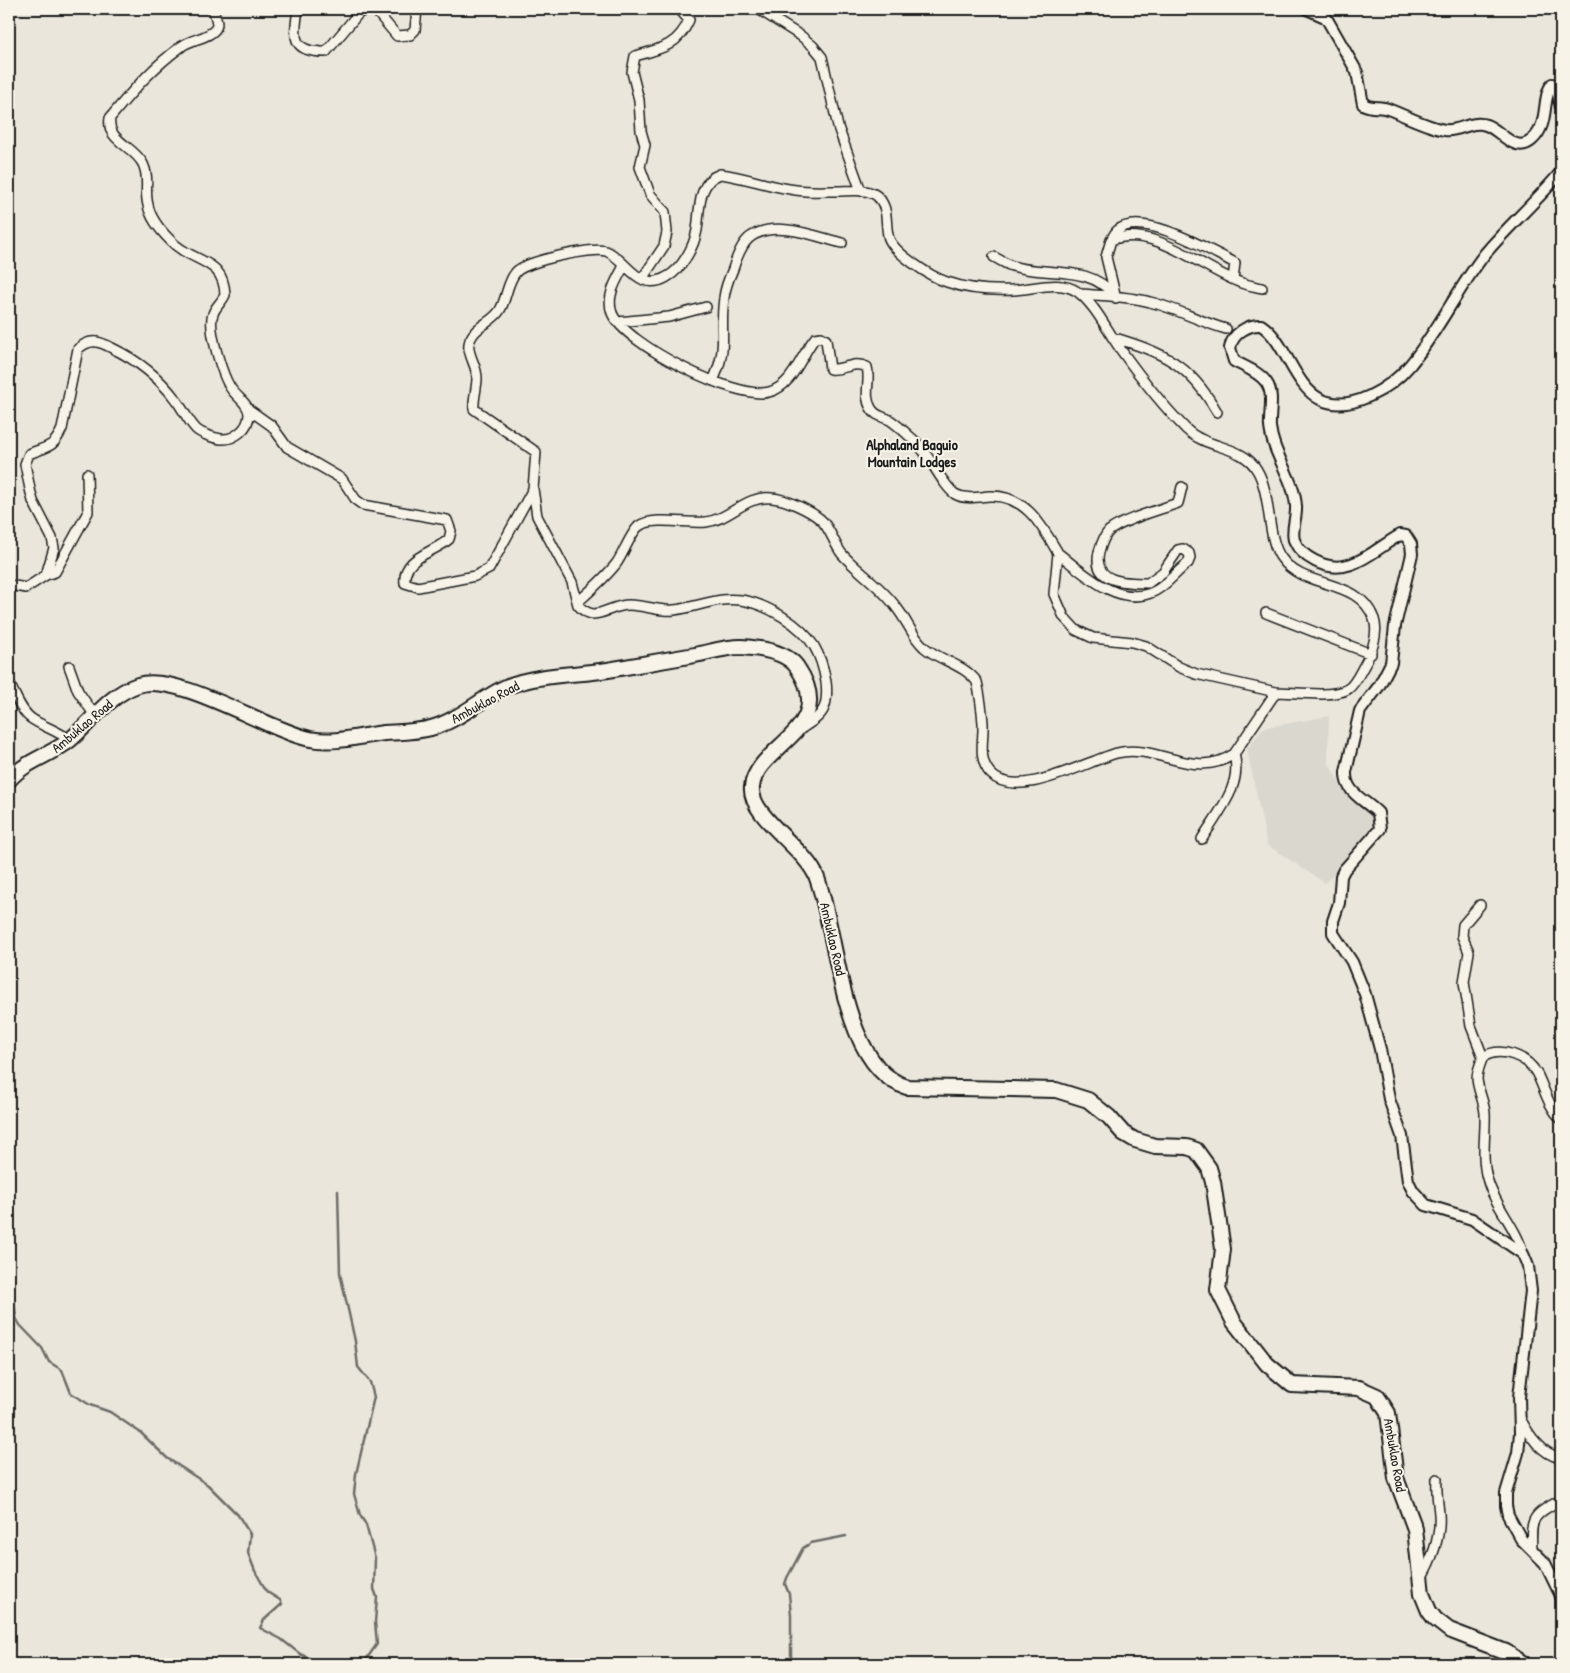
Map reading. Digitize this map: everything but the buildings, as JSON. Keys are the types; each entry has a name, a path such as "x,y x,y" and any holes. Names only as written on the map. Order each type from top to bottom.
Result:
{"main road":[{"name":"Ambuklao Road","path":"9,780 16,771 50,754 70,740 107,703 138,685 163,684 184,689 298,736 329,741 431,728 471,709 499,691 528,680 606,670 738,647 774,652 793,662 799,670 807,689 808,699 803,721 761,768 752,786 752,796 758,809 806,857 816,875 837,952 849,1014 870,1059 894,1084 907,1087 1056,1090 1088,1100 1123,1133 1135,1140 1155,1146 1187,1147 1196,1150 1204,1158 1213,1182 1222,1232 1223,1249 1218,1290 1227,1310 1260,1357 1292,1385 1342,1386 1367,1390 1377,1396 1388,1414 1396,1478 1416,1529 1422,1594 1429,1611 1443,1626 1506,1652 1524,1664"}],"street":[{"path":"213,9 216,28 184,44 146,76 110,118 109,128 112,135 126,144 142,162 147,175 148,207 164,234 180,250 218,270 223,277 225,295 213,312 212,328 221,371 232,391 248,409 272,426 287,447 332,471 342,479 356,500 363,505 447,520 451,531 449,539 418,557 410,565 404,578 405,583 409,586 475,576 489,569 504,546 533,489"},
{"path":"298,9 294,31 296,41 303,49 313,52 326,52 358,14 364,10 376,11 397,36 410,35 415,30 417,9"},
{"path":"642,279 664,246 667,232 665,212 650,194 641,175 640,166 645,145 641,131 639,100 632,72 636,56 665,47 683,34 689,20 680,9"},
{"path":"758,9 801,36 822,57 838,128 861,191"},
{"path":"1307,9 1325,17 1328,21 1357,72 1363,104 1370,108 1386,108 1445,130 1470,124 1485,125 1512,143 1520,144 1532,140 1541,129 1552,84 1556,86 1561,106"},
{"path":"1523,1254 1472,1220 1426,1205 1413,1191 1406,1171 1402,1136 1389,1099 1380,1050 1365,994 1352,962 1333,933 1342,876 1348,865 1380,829 1378,813 1351,790 1346,779 1346,772 1360,711 1379,686 1391,663 1395,626 1412,554 1411,544 1406,536 1400,535 1357,563 1343,566 1332,567 1302,554 1294,541 1296,504 1273,441 1270,426 1271,393 1266,382 1252,371 1234,361 1230,348 1236,334 1252,326 1261,325 1280,346 1294,371 1320,399 1351,402 1387,386 1409,366 1484,256 1561,172"},
{"path":"796,731 813,721 824,708 827,690 824,674 813,646 800,631 784,619 743,601 722,599 673,610 619,605 594,615 586,614 578,605 572,582 536,516 533,489 536,452 474,408 477,376 468,350 470,340 474,333 500,311 511,279 521,266 593,250 607,251 634,276 656,281 666,278 674,273 684,260 695,236 701,196 715,176 720,174 796,190 861,191 873,193 885,208 888,238 896,248 925,271 943,281 965,288 1011,290 1063,284 1080,294 1099,316 1112,337 1154,391 1196,438 1236,453 1250,461 1258,471 1267,498 1277,550 1281,559 1296,570 1358,596 1364,601 1375,624 1371,654 1354,683 1346,690 1328,693 1276,692 1196,674 1146,646 1132,642 1093,638 1076,630 1064,617 1054,594 1058,553"},
{"path":"1116,298 1106,257 1111,240 1118,229 1132,226 1148,226 1172,232 1235,262 1233,279"},
{"path":"713,381 721,362 724,341 724,299 736,259 751,236 767,230 783,230 842,243"},
{"path":"1111,240 1119,237 1144,238 1177,250 1233,279 1262,288"},
{"path":"994,258 1013,266 1079,273 1098,281 1116,298"},
{"path":"624,266 610,297 612,314 625,330 660,356 730,388 757,393 769,392 780,388 815,338 821,337 826,340 830,370 850,364 860,364 867,367 870,374 867,394 872,410 889,420 917,443 929,456 947,487 964,498 1003,496 1029,510 1039,520 1058,553 1106,589 1131,594 1153,592 1188,563 1189,553 1183,549 1178,550 1163,572 1148,583 1128,583 1104,576 1098,566 1100,548 1109,531 1178,504 1182,487"},
{"path":"1080,294 1148,301 1176,310 1203,322 1226,328"},
{"path":"618,322 669,317 706,307"},
{"path":"1112,337 1155,350 1186,369 1206,394 1217,412"},
{"path":"46,575 53,552 52,538 33,500 25,464 29,454 52,446 62,429 74,362 80,347 91,341 100,341 128,354 158,378 197,430 210,436 221,439 232,438 241,433 250,414 248,409"},
{"path":"9,585 26,588 46,575 55,572 88,512 87,474"},
{"path":"578,605 615,566 636,528 646,522 706,522 728,515 744,502 758,498 773,498 807,511 821,519 842,553 884,592 898,609 915,638 936,656 960,667 973,677 980,692 983,763 992,775 1003,781 1017,783 1041,779 1119,752 1138,752 1177,762 1196,764 1226,760 1234,754 1276,692"},
{"path":"572,582 590,591"},
{"path":"1266,613 1371,654"},
{"path":"69,666 78,691 95,716"},
{"path":"9,683 26,713 33,720 60,732 70,740"},
{"path":"1202,839 1234,786 1238,767 1234,754"},
{"path":"1480,905 1463,925 1462,936 1469,952 1464,982 1470,1017 1483,1057 1479,1066 1477,1080 1485,1111 1484,1163 1486,1178 1500,1210 1521,1243 1528,1266 1530,1291 1518,1415 1518,1453 1506,1493 1506,1506 1508,1515 1522,1539 1545,1563 1561,1596"},
{"path":"1483,1057 1500,1051 1509,1052 1521,1059 1536,1073 1544,1094 1561,1119"},
{"path":"1518,1415 1526,1429 1540,1446 1549,1454 1561,1458"},
{"path":"1420,1581 1431,1562 1438,1532 1437,1479"},
{"path":"1532,1549 1531,1531 1534,1517 1538,1512 1561,1500"}],"shaded area":[{"path":"1329,716 1328,762 1348,798 1379,816 1372,835 1325,883 1267,845 1247,749 1263,728"}],"waterway":[{"path":"338,1191 340,1273 355,1341 358,1367 370,1382 374,1397 356,1474 354,1494 360,1515 366,1525 375,1558 374,1589 377,1597 375,1622 377,1644 363,1664"},
{"path":"9,1289 13,1294 16,1318 20,1325 42,1348 49,1362 62,1370 71,1393 90,1405 110,1412 141,1433 167,1458 208,1485 238,1515 250,1534 248,1553 255,1571 267,1592 280,1600 282,1604 264,1620 260,1628 281,1639 300,1654 322,1664"},
{"path":"791,1664 791,1615 789,1594 785,1584 787,1578 803,1548 811,1543 846,1536"}],"district":[{"name":"Alphaland Baguio Mountain Lodges","path":"912,454"}]}
